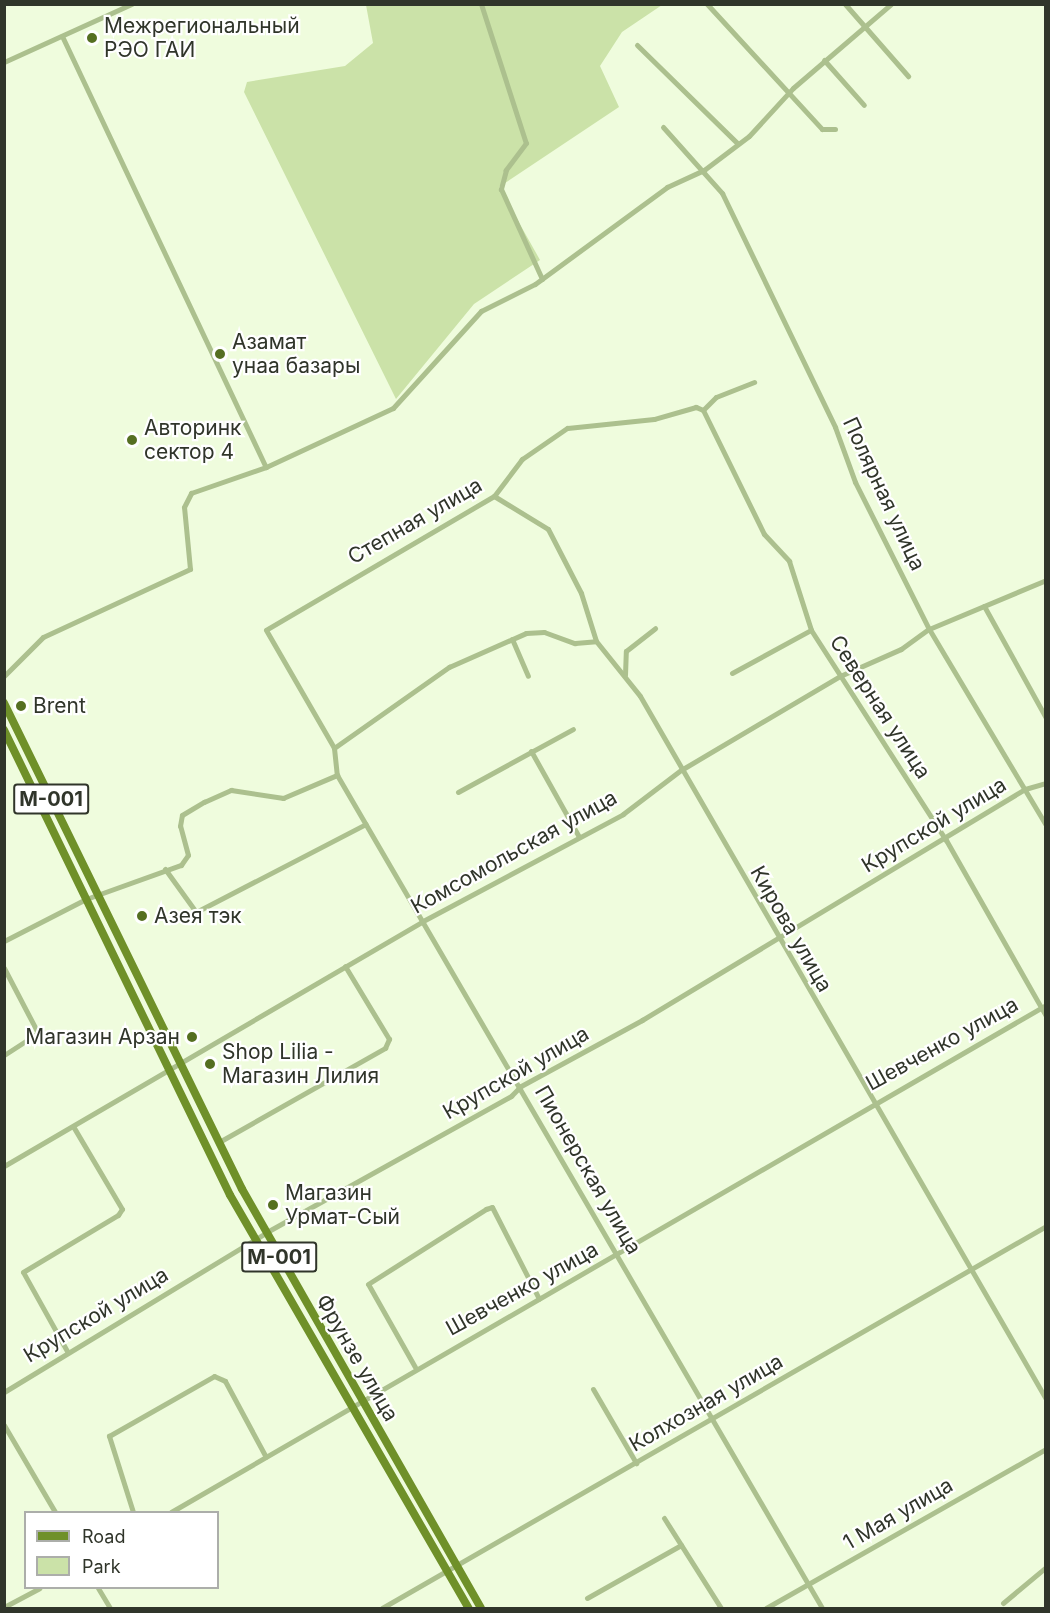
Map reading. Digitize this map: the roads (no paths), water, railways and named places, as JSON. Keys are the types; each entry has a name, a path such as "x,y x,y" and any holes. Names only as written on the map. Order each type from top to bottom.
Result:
{"main road":[{"name":"M-001","path":"4,702 98,894"},
{"name":"M-001","path":"4,730 86,899"},
{"path":"13,747 24,743"},
{"name":"Фрунзе улица","path":"98,894 265,1233 481,1608"},
{"name":"Фрунзе улица","path":"86,899 254,1239 468,1608"}],"street":[{"path":"4,62 131,4"},
{"path":"481,4 526,143 506,170 501,189 542,279"},
{"path":"707,4 787,94 822,129 835,129"},
{"path":"845,4 908,76"},
{"path":"4,676 43,637 97,608 185,575 191,563 186,498 266,467 393,408 481,311 542,279 667,187 704,170 738,144 824,60 891,4"},
{"path":"62,36 266,467"},
{"path":"637,45 738,144"},
{"path":"824,60 864,105"},
{"name":"Полярная улица","path":"663,127 704,170 740,228 835,427 855,482 929,628 1046,825"},
{"path":"703,410 716,397 754,382"},
{"name":"Степная улица","path":"271,624 494,496 522,459 567,428 654,419 696,407 703,410"},
{"name":"Северная улица","path":"703,410 764,534 789,561 811,630 946,840 1043,1006 1046,1016"},
{"name":"Кирова улица","path":"494,496 548,529 581,593 596,641 625,675 1046,1400"},
{"path":"1043,581 1046,590"},
{"name":"Комсомольская улица","path":"4,1166 423,921 623,814 681,770 840,676 901,649 929,628 1043,581"},
{"path":"984,606 1046,717"},
{"name":"Пионерская улица","path":"271,624 266,630 268,637 334,748 337,775 521,1086 822,1608"},
{"path":"625,675 626,651 655,628"},
{"path":"732,673 811,630"},
{"path":"334,748 449,667 512,639 544,632 564,641 596,641"},
{"path":"512,639 528,676"},
{"path":"458,792 573,729"},
{"path":"531,751 579,837"},
{"path":"4,941 86,899 181,865 188,855 180,826 182,815 204,802 231,790 283,798 337,775"},
{"name":"Крупской улица","path":"4,1392 67,1351 254,1239 501,1102 521,1086 946,840 1025,789 1046,783"},
{"path":"165,869 196,912 366,824"},
{"path":"219,1142 385,1048 388,1039 345,966"},
{"path":"4,968 38,1034 4,1055"},
{"name":"Шевченко улица","path":"173,1511 415,1367 618,1254 874,1101 1043,1006"},
{"path":"67,1351 23,1272 118,1215 122,1209 73,1126"},
{"path":"415,1367 368,1284 486,1209 492,1207 539,1299"},
{"name":"Колхозная улица","path":"382,1608 1046,1226"},
{"path":"132,1511 109,1436 214,1377 225,1381 266,1457"},
{"path":"593,1389 636,1463"},
{"path":"4,1425 54,1511"},
{"name":"1 Мая улица","path":"766,1608 1046,1449"},
{"path":"664,1518 721,1608"},
{"path":"587,1598 681,1545"},
{"path":"1003,1603 1046,1567"},
{"path":"4,1607 36,1589"},
{"path":"99,1589 110,1608"}],"place":[{"name":"Межрегиональный РЭО ГАИ","path":"92,38"},
{"name":"Азамат унаа базары","path":"220,354"},
{"name":"Авторинк сектор 4","path":"132,440"},
{"name":"Brent","path":"21,706"},
{"name":"Азея тэк","path":"142,916"},
{"name":"Магазин Арзан","path":"192,1037"},
{"name":"Shop Lilia - Магазин Лилия","path":"210,1064"},
{"name":"Магазин Урмат-Сый","path":"273,1205"}]}
